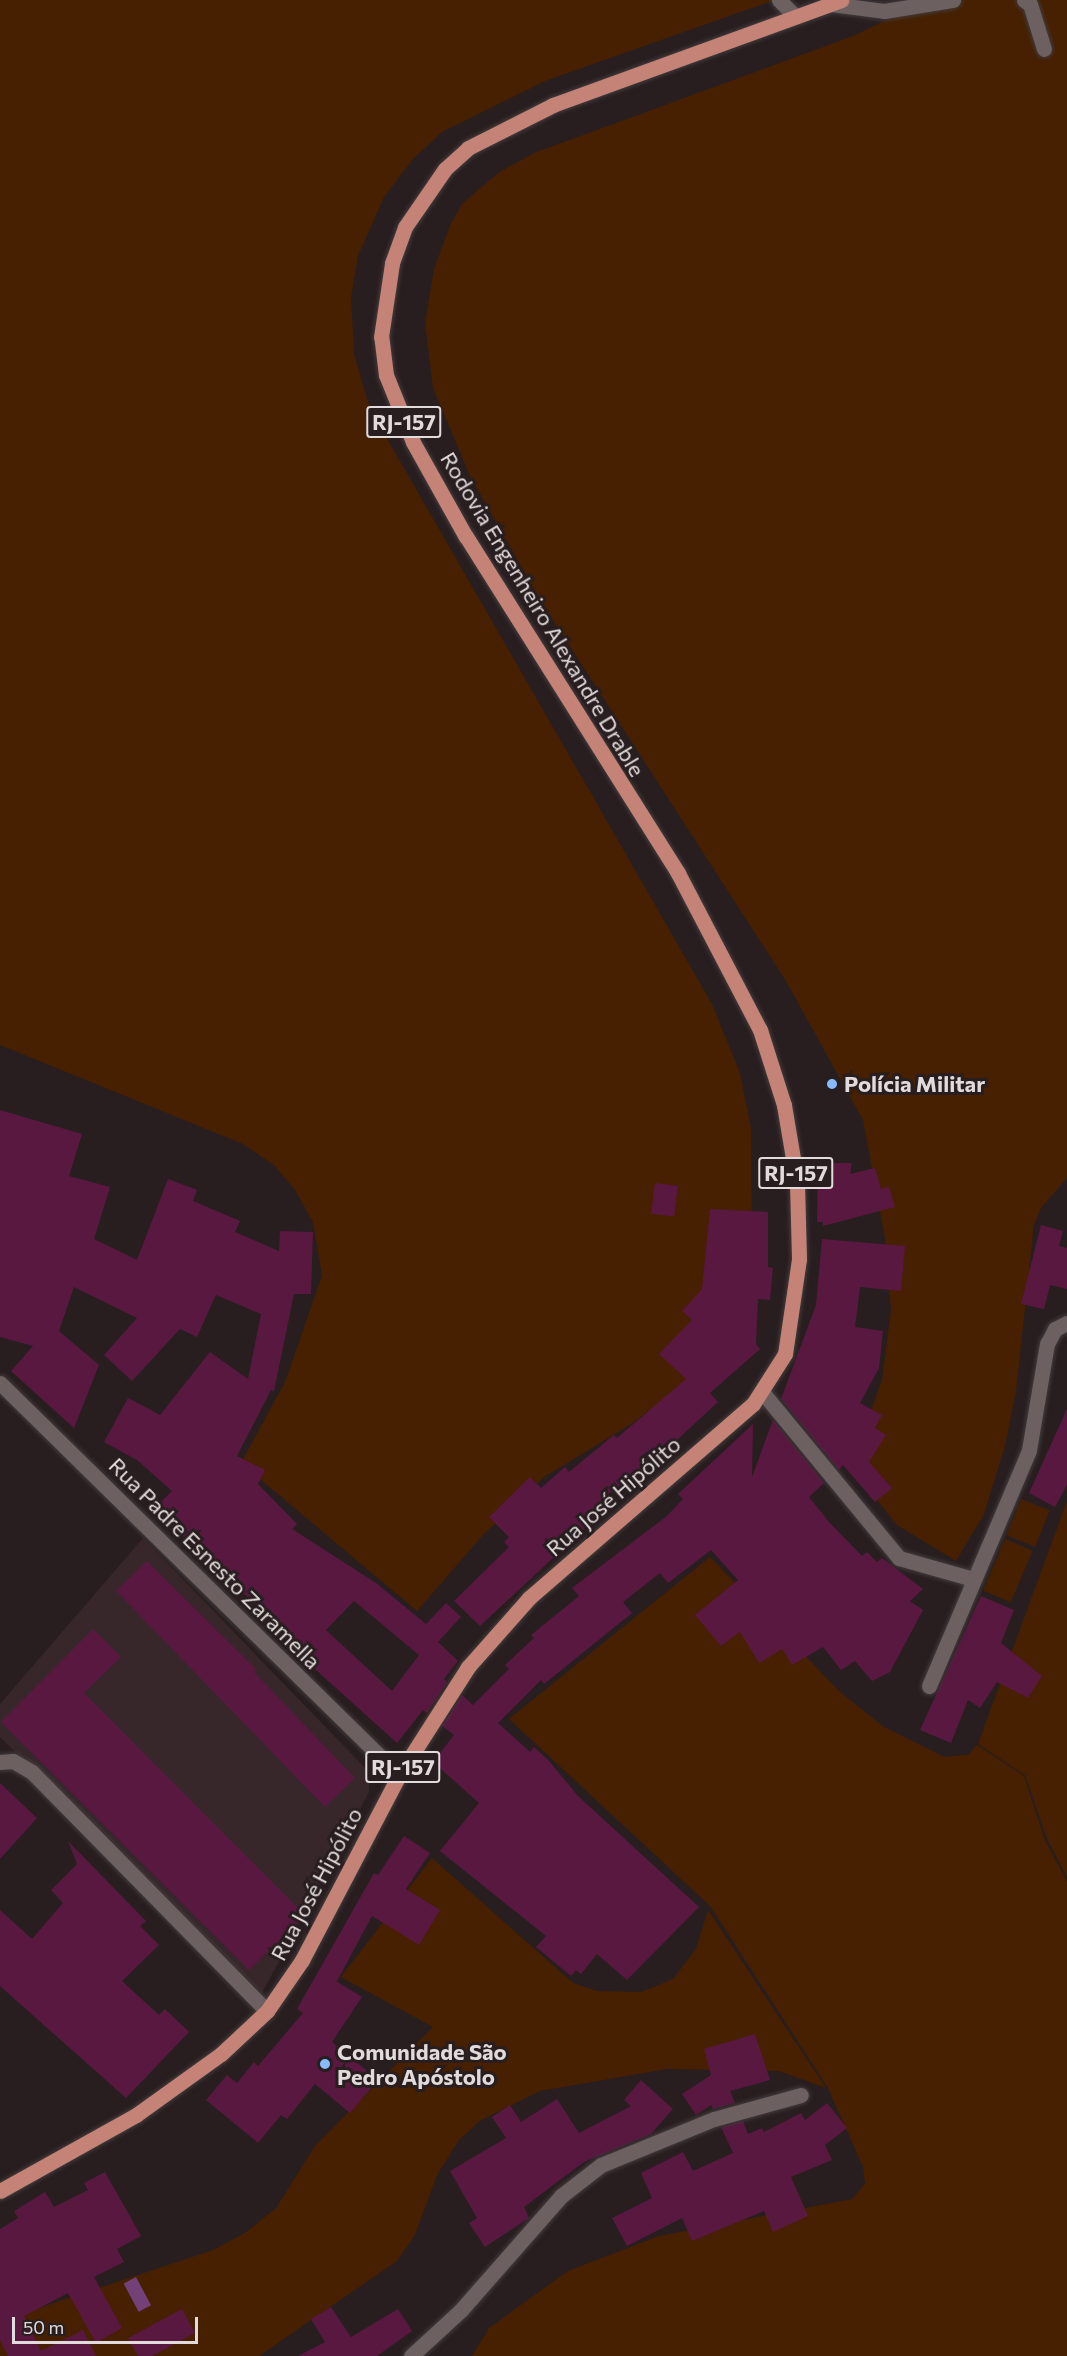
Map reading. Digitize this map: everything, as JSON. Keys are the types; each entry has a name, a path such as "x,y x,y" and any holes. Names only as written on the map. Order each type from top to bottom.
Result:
{"main road":[{"name":"Rodovia Engenheiro Alexandre Drable","path":"793,1320 800,1223 795,1157 760,1030 678,873 466,537 413,442 386,375 381,338 392,263 405,227 445,169 468,148 553,105 837,2"},
{"name":"Rua José Hipólito","path":"0,2191 136,2115 221,2054 267,2010 324,1923 399,1775 468,1667 529,1598 763,1393 785,1354 793,1320"}],"street":[{"path":"779,0 795,16"},
{"path":"837,2 884,11 953,0"},
{"path":"1030,1 1044,49"},
{"path":"928,1686 1029,1450 1047,1344 1055,1329 1067,1323"},
{"name":"Rua Padre Esnesto Zaramella","path":"0,1383 399,1775"},
{"path":"763,1393 805,1438 882,1541 899,1558 919,1566 973,1579"},
{"path":"0,1762 20,1764 32,1772 267,2010"},
{"path":"411,2356 461,2310 561,2196 601,2165 714,2120 801,2095"}],"shaded area":[{"path":"0,0 775,0 545,81 442,132 413,159 384,197 358,256 351,298 354,354 370,409 712,1004 740,1073 751,1128 752,1250 689,1379 633,1423 544,1477 483,1535 417,1611 241,1463 285,1382 322,1276 313,1222 295,1190 274,1165 243,1144 0,1045"},
{"path":"928,0 1067,0 1067,1178 1041,1208 1034,1225 1016,1391 1005,1446 984,1514 956,1561 897,1525 865,1485 869,1417 882,1380 891,1310 885,1238 863,1120 786,981 542,603 470,476 433,388 425,323 434,269 451,223 462,204 498,173 534,153 853,36"},
{"path":"1021,1499 1050,1511 1035,1547 1006,1535"},
{"path":"1067,1501 1067,1877 1047,1839 1025,1775 978,1744"},
{"path":"143,1538 369,1772 369,1792 262,1993 0,1737 0,1704"},
{"path":"1005,1539 1033,1551 1011,1602 983,1591"},
{"path":"710,1557 840,1692 884,1727 944,1757 968,1755 977,1745 1024,1776 1045,1841 1067,1881 1067,2356 472,2356 489,2328 568,2271 659,2236 852,2199 865,2184 863,2167 828,2088 710,1906 509,1719"},
{"path":"432,1858 573,1983 597,1991 641,1992 673,1979 696,1949 708,1910 826,2088 779,2071 667,2069 540,2091 481,2120 459,2140 437,2175 415,2235 397,2261 259,2356 0,2356 0,2321 213,2250 245,2233 276,2208 315,2146 433,2027 341,1977"},
{"path":"136,2277 151,2305 139,2312 124,2284"}],"building":[{"path":"0,1110 82,1134 69,1176 110,1187 94,1239 137,1260 168,1179 197,1190 193,1201 240,1221 235,1232 279,1251 280,1231 313,1232 311,1294 294,1294 274,1391 271,1390 237,1456 265,1470 258,1484 297,1524 292,1529 376,1583 426,1624 446,1603 461,1617 438,1642 458,1661 444,1679 447,1682 427,1713 423,1710 397,1743 305,1660 291,1638 237,1587 242,1582 190,1550 193,1546 155,1508 172,1491 137,1460 104,1442 128,1398 160,1415 210,1352 248,1379 261,1314 216,1295 197,1337 180,1329 132,1381 104,1355 137,1318 74,1287 59,1331 99,1365 74,1428 11,1371 33,1346 0,1337","holes":["354,1601 419,1655 392,1691 326,1630"]},
{"path":"818,1163 852,1163 850,1174 875,1168 881,1189 889,1187 895,1207 823,1226 823,1222 817,1222"},
{"path":"655,1183 678,1186 674,1217 651,1214"},
{"path":"710,1209 768,1212 768,1267 773,1268 770,1300 758,1299 756,1344 760,1349 710,1393 718,1402 651,1464 608,1494 614,1501 480,1626 454,1601 509,1547 504,1542 509,1537 489,1517 530,1477 541,1488 565,1467 569,1472 614,1435 617,1438 686,1379 659,1354 692,1320 682,1311 702,1289"},
{"path":"1041,1225 1063,1231 1059,1246 1067,1248 1067,1289 1050,1285 1044,1309 1021,1304"},
{"path":"822,1239 905,1246 901,1291 860,1287 855,1327 883,1331 879,1368 860,1403 882,1415 875,1428 886,1435 869,1462 892,1488 875,1502 843,1465 839,1470 781,1399 816,1305"},
{"path":"1067,1409 1067,1485 1055,1507 1029,1493"},
{"path":"773,1420 824,1483 809,1497 829,1522 862,1556 867,1552 877,1562 882,1558 923,1589 910,1601 923,1610 890,1672 872,1681 855,1661 841,1670 823,1647 792,1665 782,1649 759,1663 740,1632 721,1646 695,1615 738,1580 711,1550 668,1583 660,1573 623,1602 632,1613 544,1684 541,1680 498,1723 530,1752 534,1747 549,1761 578,1796 699,1907 627,1980 597,1954 581,1974 576,1970 571,1976 536,1947 546,1936 440,1851 479,1803 433,1762 454,1735 442,1726 462,1695 473,1705 509,1669 505,1665 534,1638 531,1635 579,1596 572,1588 667,1516 683,1499 678,1494 753,1424 752,1477"},
{"path":"147,1561 257,1670 254,1672 355,1778 325,1807 116,1591"},
{"path":"981,1596 1014,1610 1001,1643 1042,1676 1028,1698 997,1682 980,1708 968,1700 951,1743 920,1730"},
{"path":"93,1629 121,1657 84,1693 305,1915 249,1970 1,1722"},
{"path":"0,1783 37,1818 0,1859"},
{"path":"404,1836 430,1853 406,1889 440,1910 419,1945 372,1916 337,1981 333,1979 362,1997 332,2042 378,2080 350,2113 315,2084 287,2119 281,2115 258,2143 206,2100 227,2075 237,2083 254,2062 258,2066 303,2013 297,2009 374,1873 378,1875"},
{"path":"68,1841 146,1921 140,1926 159,1945 122,1981 159,2015 165,2009 189,2032 126,2098 0,1986 0,1910 32,1939 63,1903 51,1890 77,1864"},
{"path":"755,2034 770,2080 730,2091 735,2103 713,2109 711,2105 696,2115 682,2094 711,2075 704,2049"},
{"path":"641,2080 673,2109 651,2134 584,2162 524,2207 529,2218 485,2247 469,2223 477,2218 450,2171 506,2138 492,2117 510,2105 521,2122 557,2099 579,2133 631,2106 624,2100"},
{"path":"827,2103 847,2128 825,2145 832,2160 791,2177 808,2216 773,2232 764,2211 692,2241 682,2218 627,2246 612,2218 652,2198 641,2173 683,2152 693,2171 733,2153 721,2127 743,2121 748,2134 762,2128 764,2132 801,2113 805,2120"},
{"path":"105,2172 141,2236 117,2249 124,2262 94,2277 122,2328 96,2343 68,2293 24,2316 41,2351 83,2330 96,2356 8,2356 0,2340 0,2229 18,2218 14,2211 45,2192 54,2207 88,2190 84,2183"},
{"path":"331,2307 351,2337 398,2309 412,2331 377,2356 298,2356 325,2342 311,2319"},
{"path":"182,2309 195,2333 152,2356 138,2356 128,2338"}],"place":[{"name":"Polícia Militar","path":"832,1084"},
{"name":"Comunidade São Pedro Apóstolo","path":"325,2064"}]}
